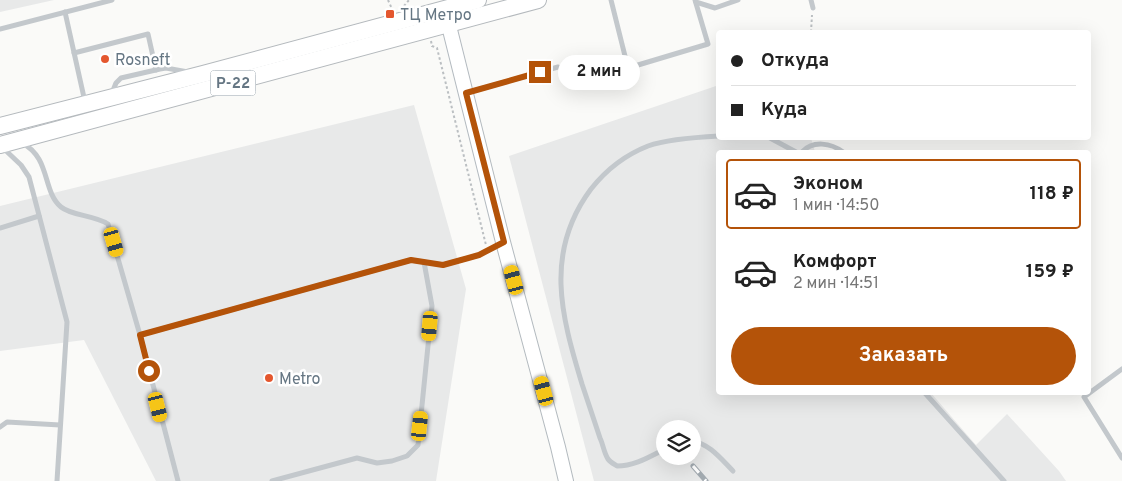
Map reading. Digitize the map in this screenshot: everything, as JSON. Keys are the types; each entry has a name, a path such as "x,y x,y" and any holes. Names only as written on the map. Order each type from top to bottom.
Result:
{"highway":[{"name":"Р-22","path":"0,126 478,0"},
{"name":"Р-22","path":"0,145 538,0"}],"main road":[{"path":"445,8 566,481"}],"lane":[{"path":"0,29 112,0"},
{"path":"611,0 628,68 708,44 695,1"},
{"path":"695,1 715,8 738,0"},
{"path":"811,0 813,8"},
{"path":"65,12 86,103"},
{"path":"74,53 148,34 156,70"},
{"path":"466,93 558,67"},
{"path":"111,97 116,83 121,78 166,68 203,74"},
{"path":"656,454 626,466 616,466 608,460 567,334 561,293 561,256 571,225 583,200 600,177 620,160 649,146 716,136"},
{"path":"774,140 792,150"},
{"path":"17,141 30,147 39,158 56,202 62,208 100,218 108,224 140,335 178,481"},
{"path":"804,150 807,147 824,143 839,150"},
{"path":"0,145 25,170 67,322 57,481"},
{"path":"0,228 39,216"},
{"path":"140,335 411,260 443,265 479,255 504,242"},
{"path":"272,481 357,458 377,463 392,461 407,456 418,445 432,306 424,262"},
{"path":"1091,390 1122,369"},
{"path":"927,395 1004,481"},
{"path":"1083,395 1122,458"},
{"path":"0,426 7,422 60,425"},
{"path":"701,443 713,450 733,471"}],"path":[{"path":"388,0 392,11 406,5 408,0"},
{"path":"811,30 813,8"},
{"path":"429,30 432,46 437,48 487,251"}],"shaded area":[{"path":"0,0 54,0 0,12"},
{"path":"716,86 716,140 812,140 814,150 716,150 716,395 933,395 976,445 1007,414 1066,481 594,481 509,156"},
{"path":"414,105 466,289 436,481 156,481 84,340 0,351 0,206"}],"railway":[{"path":"693,466 706,481"}],"place":[{"name":"ТЦ Метро","path":"390,14"},
{"name":"Rosneft","path":"105,59"},
{"name":"Metro","path":"269,378"}],"route":[{"path":"149,371 140,335 411,260 443,265 479,255 504,242 466,93 540,72"}]}
